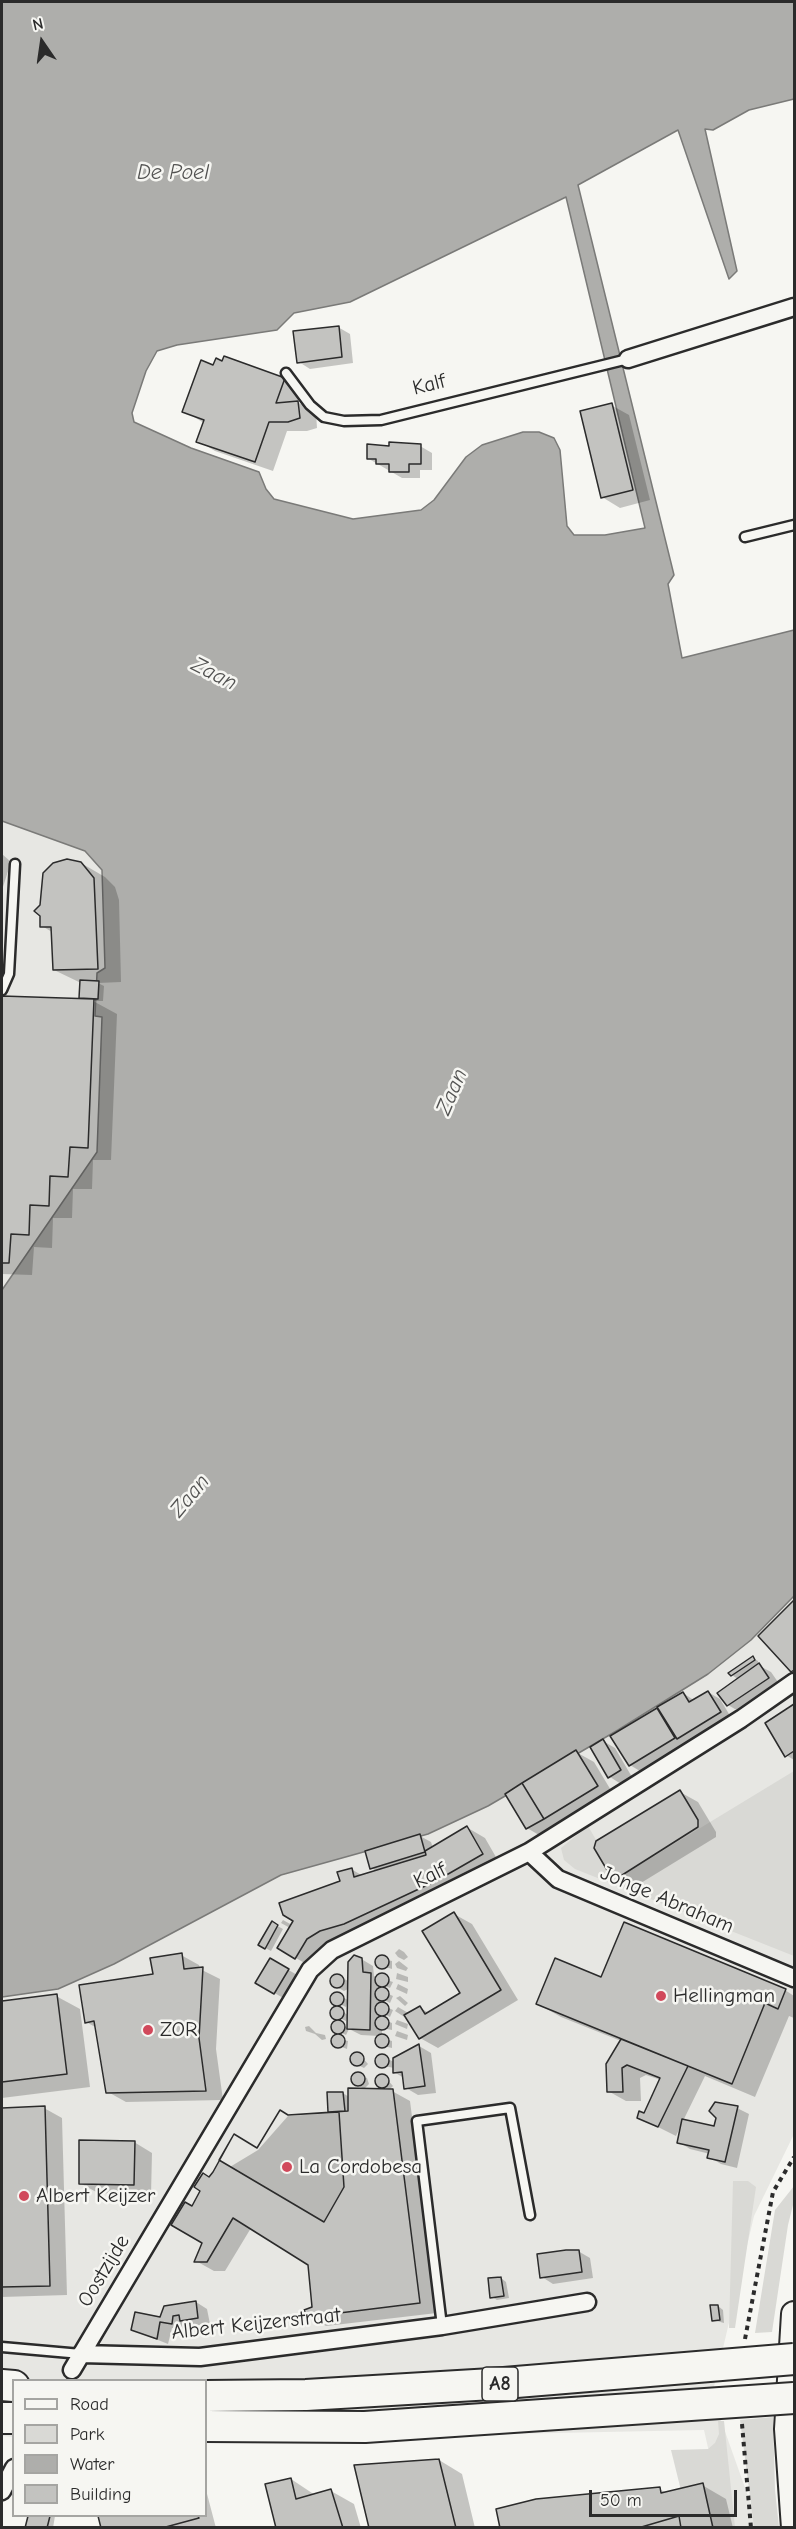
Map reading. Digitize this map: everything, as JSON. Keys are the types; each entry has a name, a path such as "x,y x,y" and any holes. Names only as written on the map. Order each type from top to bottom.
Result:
{"highway":[{"name":"A8","path":"207,2396 306,2395 492,2384 795,2359"},
{"name":"A8","path":"207,2426 365,2427 795,2398"}],"main road":[{"path":"794,2528 787,2428 795,2314"}],"street":[{"path":"628,359 795,307"},
{"name":"Kalf","path":"175,2196 310,1970 332,1950 530,1852 741,1719 795,1682"},
{"name":"Jonge Abraham","path":"530,1852 558,1879 795,1978"},
{"name":"Oostzijde","path":"72,2370 175,2196"},
{"name":"Albert Keijzerstraat","path":"81,2354 200,2357 442,2326 587,2302"},
{"path":"2,2491 12,2472"}],"lane":[{"name":"Kalf","path":"286,373 310,405 324,417 344,421 381,420 628,359"},
{"path":"745,537 795,525"},
{"path":"2,990 9,974 15,864"},
{"path":"442,2326 417,2121 510,2108 530,2215"},
{"name":"Albert Keijzerstraat","path":"2,2347 81,2354"}],"shaded area":[{"path":"2,821 85,851 102,870 105,968 97,973 95,1016 102,1016 97,1152 2,1290"},
{"path":"794,1489 794,2134 754,2216 712,2395 759,2527 726,2527 704,2430 207,2440 207,2379 12,2379 12,2437 2,2436 2,1950"}],"green space":[{"path":"794,1771 794,1956 575,1869 564,1860 561,1848 588,1826 618,1878"},
{"path":"733,2181 748,2181 756,2187 735,2328 729,2328"},
{"path":"794,2186 794,2201 788,2225 772,2332 755,2333 775,2210"},
{"path":"773,2417 775,2490 779,2527 754,2527 740,2420"},
{"path":"718,2421 724,2421 735,2527 690,2527 671,2450 708,2449 715,2443 719,2434"}],"water":[{"path":"2,2 794,2 794,99 749,110 713,130 705,129 737,271 729,279 678,130 578,185 674,575 668,584 682,658 794,630 794,1596 751,1640 708,1674 488,1806 428,1834 281,1875 114,1964 58,1989 2,1997 2,1290 97,1152 102,1017 95,1016 97,973 105,968 102,870 85,851 2,821","holes":["566,197 645,528 605,535 574,535 567,526 560,450 554,438 539,432 523,432 482,445 466,457 434,500 421,510 353,519 274,499 266,489 259,472 191,448 134,422 132,413 146,371 157,351 177,345 277,330 294,313 350,302"]}],"building":[{"path":"339,326 342,357 297,363 293,331"},
{"path":"224,356 285,378 276,403 298,401 300,418 288,422 269,422 255,462 196,442 204,420 182,412 201,360 213,365 216,358 222,361"},
{"path":"612,403 633,490 601,498 580,411"},
{"path":"389,442 421,444 421,464 409,464 409,472 389,472 389,464 376,464 376,459 367,459 367,444 389,446"},
{"path":"67,859 81,862 94,878 98,969 53,970 51,927 40,927 40,916 34,911 40,905 43,873 53,863"},
{"path":"80,980 99,981 98,999 79,998"},
{"path":"2,996 94,999 88,1148 70,1147 68,1177 50,1176 49,1206 30,1205 29,1235 11,1234 9,1263 2,1263"},
{"path":"794,1600 794,1670 791,1672 758,1636"},
{"path":"753,1656 755,1660 731,1676 728,1673"},
{"path":"759,1663 769,1678 727,1706 717,1693"},
{"path":"708,1691 721,1712 677,1739 657,1707 683,1692 689,1702"},
{"path":"794,1704 794,1751 785,1757 765,1723"},
{"path":"657,1708 675,1738 629,1766 610,1736"},
{"path":"603,1739 621,1770 608,1778 590,1747"},
{"path":"576,1750 598,1786 544,1819 522,1783"},
{"path":"522,1783 544,1819 526,1829 505,1794"},
{"path":"680,1790 698,1820 698,1827 619,1877 610,1875 594,1848 596,1841"},
{"path":"467,1826 483,1854 436,1881 344,1924 320,1931 307,1939 295,1959 277,1948 293,1921 283,1915 279,1903 340,1881 337,1872 352,1868 354,1877 426,1855 425,1851"},
{"path":"420,1834 425,1852 370,1869 365,1851"},
{"path":"454,1912 501,1990 419,2039 404,2015 420,2006 425,2014 460,1993 422,1931"},
{"path":"272,1921 278,1925 265,1949 258,1945"},
{"name":"Hellingman","path":"624,1922 786,1989 778,2009 765,2003 732,2084 536,2004 555,1958 601,1977"},
{"name":"ZOR","path":"182,1953 184,1969 203,1967 199,2038 206,2091 106,2093 94,2021 85,2023 79,1985 153,1974 150,1958"},
{"path":"354,1955 362,1958 363,1972 371,1973 370,2030 347,2029 348,1962"},
{"path":"382,1955 387,1957 389,1962 387,1967 382,1969 377,1967 375,1962 377,1957"},
{"path":"270,1958 289,1969 274,1994 255,1983"},
{"path":"382,1973 387,1975 389,1980 387,1985 382,1987 377,1985 375,1980 377,1975"},
{"path":"334,1974 340,1974 344,1981 340,1988 334,1988 330,1984 330,1978"},
{"path":"382,1987 387,1989 389,1994 387,1999 382,2001 377,1999 375,1994 377,1989"},
{"path":"337,1992 342,1994 344,1999 342,2004 337,2006 332,2004 330,1999 332,1994"},
{"path":"57,1994 67,2074 2,2082 2,2001"},
{"path":"382,2002 387,2004 389,2009 387,2014 382,2016 377,2014 375,2009 377,2004"},
{"path":"337,2006 342,2008 344,2013 342,2018 337,2020 332,2018 330,2013 332,2008"},
{"path":"382,2016 387,2018 389,2023 387,2028 382,2030 377,2028 375,2023 377,2018"},
{"path":"338,2020 343,2022 345,2027 343,2032 338,2034 333,2032 331,2027 333,2022"},
{"path":"338,2034 343,2036 345,2041 343,2046 338,2048 333,2046 331,2041 333,2036"},
{"path":"382,2034 387,2036 389,2041 387,2046 382,2048 377,2046 375,2041 377,2036"},
{"path":"621,2039 688,2066 658,2127 637,2118 639,2111 644,2113 660,2078 627,2065 622,2068 623,2092 607,2092 606,2064"},
{"path":"419,2044 425,2086 404,2089 402,2072 393,2073 393,2058"},
{"path":"357,2052 362,2054 364,2059 362,2064 357,2066 352,2064 350,2059 352,2054"},
{"path":"382,2054 387,2056 389,2061 387,2066 382,2068 377,2066 375,2061 377,2056"},
{"path":"358,2072 363,2074 365,2079 363,2084 358,2086 353,2084 351,2079 353,2074"},
{"path":"382,2074 387,2076 389,2081 387,2086 382,2088 377,2086 375,2081 377,2076"},
{"path":"348,2088 393,2089 420,2303 307,2317 304,2310 312,2307 308,2265 233,2218 207,2262 194,2262 202,2243 171,2225 185,2202 192,2206 200,2191 194,2187 203,2173 209,2177 213,2172 234,2134 257,2148 280,2110 288,2115 348,2111"},
{"path":"327,2092 343,2092 345,2111 328,2112"},
{"path":"715,2102 738,2106 725,2162 707,2158 709,2150 677,2143 682,2119 714,2126 716,2118 709,2111"},
{"name":"Albert Keijzer","path":"45,2106 50,2286 2,2287 2,2108"},
{"name":"La Cordobesa","path":"280,2110 288,2115 339,2112 344,2187 324,2222 219,2160 234,2134 257,2148"},
{"name":"Albert Keijzer","path":"79,2140 135,2141 134,2185 79,2184"},
{"path":"579,2250 582,2272 540,2278 537,2254"},
{"path":"501,2277 504,2296 490,2298 488,2278"},
{"path":"196,2301 198,2318 180,2321 179,2315 173,2316 172,2324 160,2322 157,2339 131,2330 135,2312 160,2317 164,2306"},
{"path":"710,2305 718,2305 720,2320 712,2321"},
{"path":"439,2459 456,2528 369,2528 354,2465"},
{"path":"291,2478 296,2499 331,2489 343,2528 276,2528 265,2484"},
{"path":"703,2483 713,2528 681,2528 679,2516 638,2528 500,2528 496,2509 536,2499 660,2487 661,2493"},
{"path":"28,2517 50,2517 47,2528 25,2528"},
{"path":"98,2517 199,2518 162,2528 101,2528"}],"place":[{"name":"Hellingman","path":"661,1996"},
{"name":"ZOR","path":"148,2030"},
{"name":"La Cordobesa","path":"287,2167"},
{"name":"Albert Keijzer","path":"24,2196"}],"water label":[{"name":"De Poel","path":"173,173"},
{"name":"Zaan","path":"214,674"},
{"name":"Zaan","path":"452,1092"},
{"name":"Zaan","path":"190,1496"}]}
